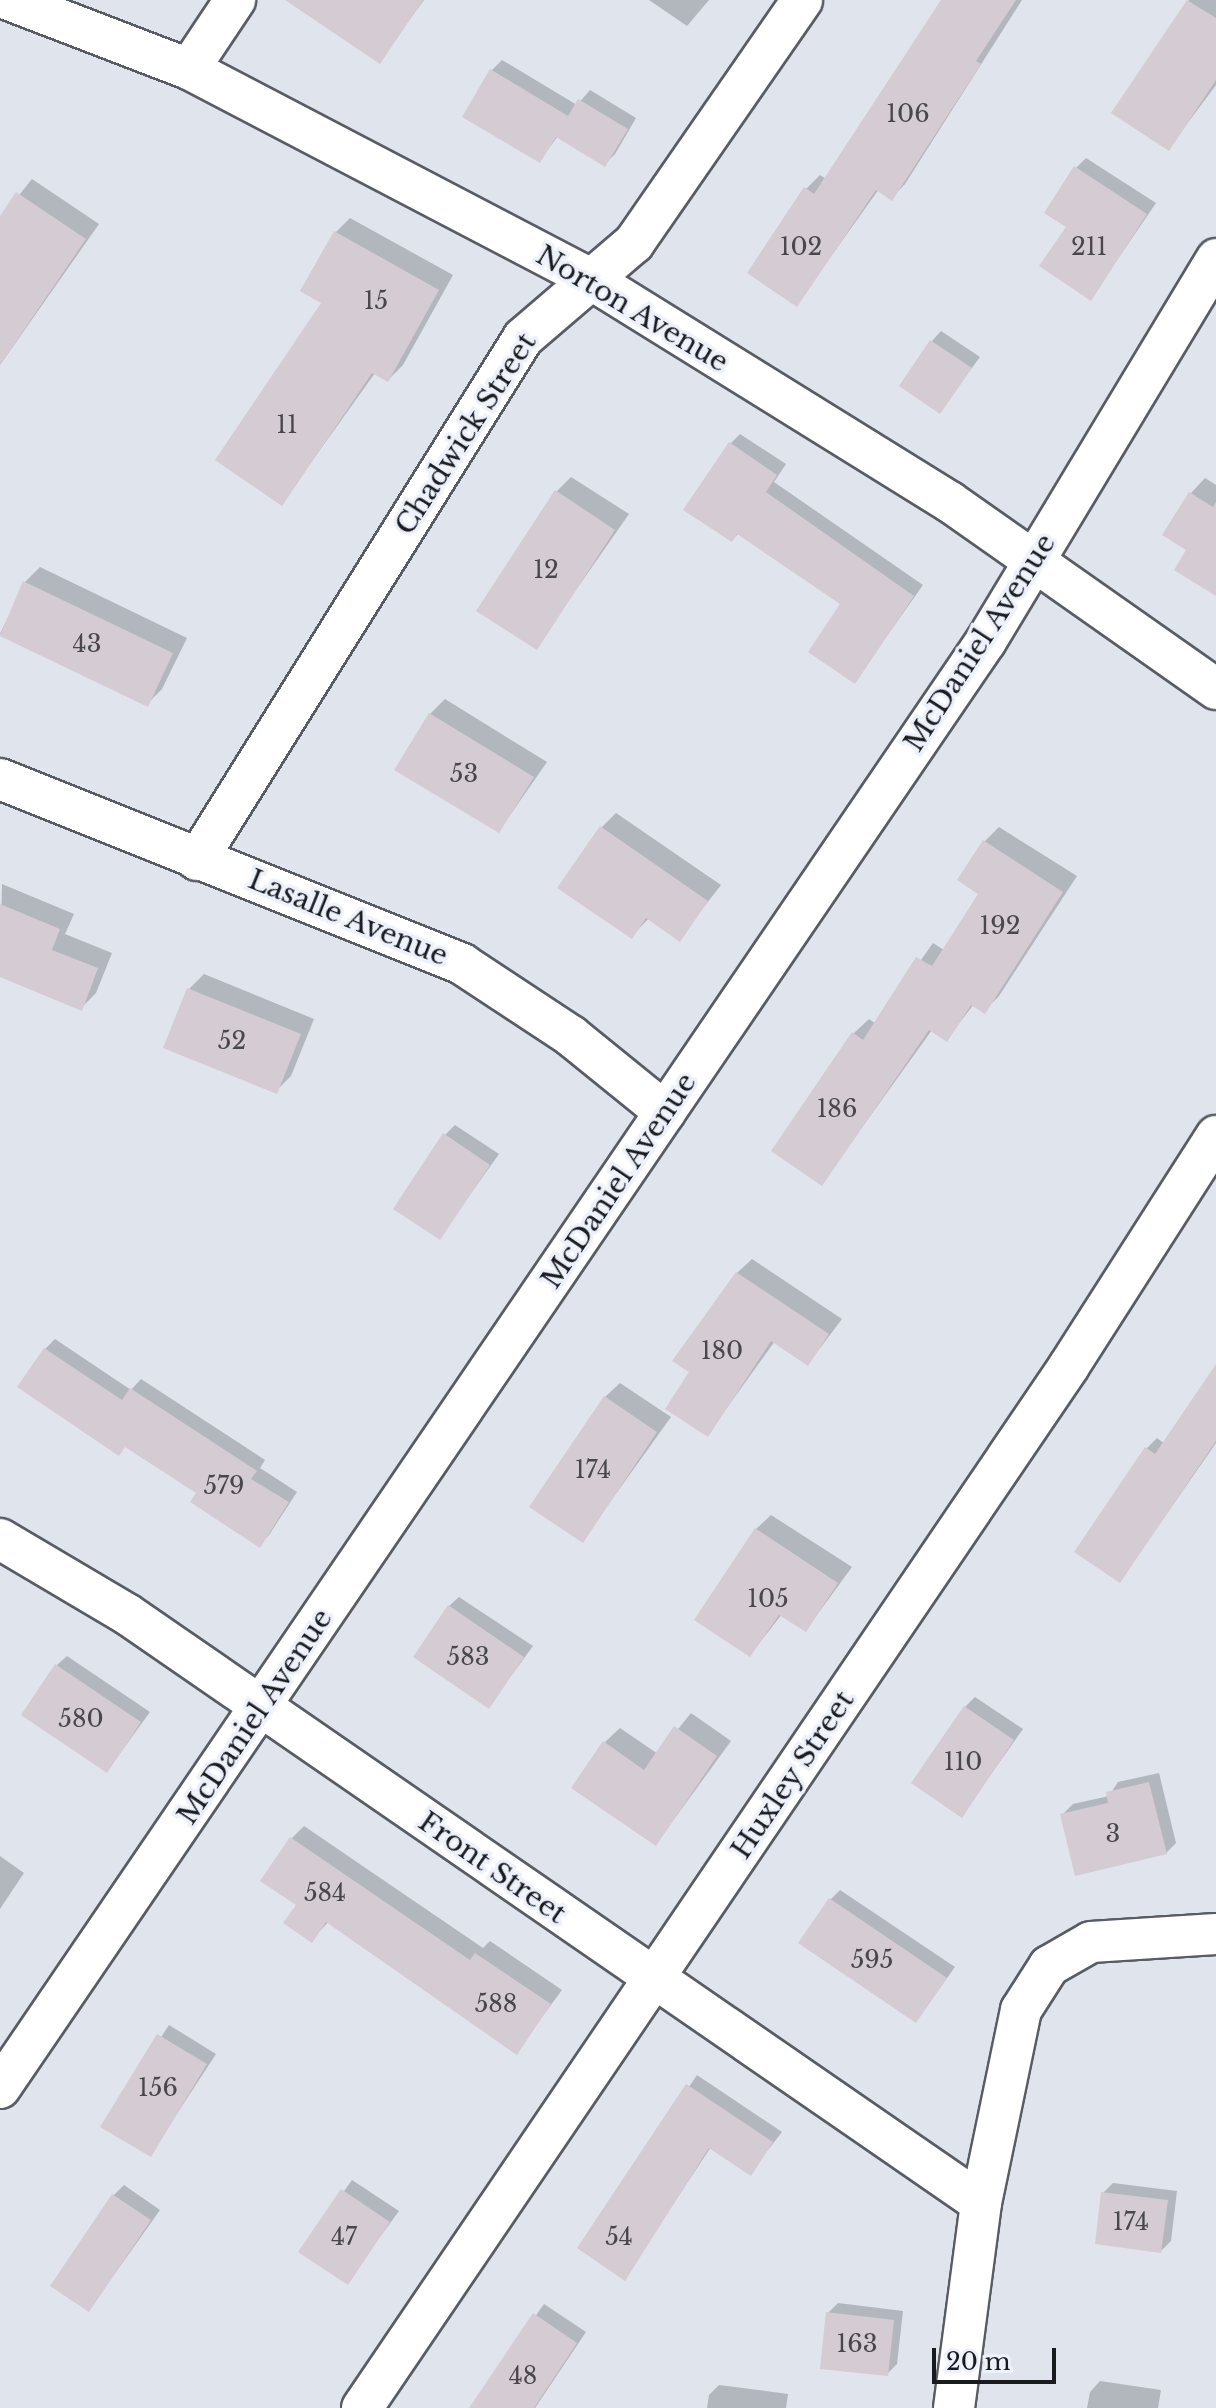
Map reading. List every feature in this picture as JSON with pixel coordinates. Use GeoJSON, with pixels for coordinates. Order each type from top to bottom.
{"type":"FeatureCollection","features":[{"type":"Feature","properties":{"kind":"street"},"geometry":{"type":"LineString","coordinates":[[189,69],[235,0]]}},
{"type":"Feature","properties":{"kind":"street","name":"Chadwick Street"},"geometry":{"type":"LineString","coordinates":[[197,860],[523,338],[634,243],[802,0]]}},
{"type":"Feature","properties":{"kind":"street","name":"Norton Avenue"},"geometry":{"type":"LineString","coordinates":[[9,11],[189,69],[592,280],[950,502],[1216,689]]}},
{"type":"Feature","properties":{"kind":"street","name":"McDaniel Avenue"},"geometry":{"type":"LineString","coordinates":[[0,2088],[261,1708],[1035,562],[1216,259]]}},
{"type":"Feature","properties":{"kind":"street","name":"Lasalle Avenue"},"geometry":{"type":"LineString","coordinates":[[0,779],[462,964],[571,1036],[665,1112]]}},
{"type":"Feature","properties":{"kind":"street","name":"Huxley Street"},"geometry":{"type":"LineString","coordinates":[[362,2408],[1069,1366],[1216,1136]]}},
{"type":"Feature","properties":{"kind":"street","name":"Front Street"},"geometry":{"type":"LineString","coordinates":[[0,1539],[127,1614],[981,2203]]}},
{"type":"Feature","properties":{"kind":"street"},"geometry":{"type":"LineString","coordinates":[[954,2408],[981,2203],[1021,2010],[1049,1966],[1091,1942],[1216,1934]]}},
{"type":"Feature","properties":{"kind":"building"},"geometry":{"type":"Polygon","coordinates":[[[285,0],[423,0],[380,64],[285,0]]]}},
{"type":"Feature","properties":{"kind":"building"},"geometry":{"type":"Polygon","coordinates":[[[941,0],[1016,0],[976,61],[981,64],[892,201],[876,190],[797,307],[747,273],[804,187],[814,194],[941,0]]]}},
{"type":"Feature","properties":{"kind":"building"},"geometry":{"type":"Polygon","coordinates":[[[1187,0],[1216,18],[1216,80],[1169,151],[1111,113],[1187,0]]]}},
{"type":"Feature","properties":{"kind":"building"},"geometry":{"type":"Polygon","coordinates":[[[490,69],[568,116],[578,99],[628,129],[605,167],[556,137],[540,163],[462,117],[490,69]]]}},
{"type":"Feature","properties":{"kind":"building"},"geometry":{"type":"Polygon","coordinates":[[[1074,166],[1147,214],[1091,301],[1039,266],[1066,227],[1044,213],[1074,166]]]}},
{"type":"Feature","properties":{"kind":"building"},"geometry":{"type":"Polygon","coordinates":[[[16,192],[86,239],[0,365],[0,216],[16,192]]]}},
{"type":"Feature","properties":{"kind":"building"},"geometry":{"type":"Polygon","coordinates":[[[334,231],[439,290],[388,382],[372,373],[282,506],[215,460],[321,303],[300,291],[334,231]]]}},
{"type":"Feature","properties":{"kind":"building"},"geometry":{"type":"Polygon","coordinates":[[[930,340],[972,368],[940,414],[899,386],[930,340]]]}},
{"type":"Feature","properties":{"kind":"building"},"geometry":{"type":"Polygon","coordinates":[[[729,442],[777,475],[766,492],[914,596],[855,684],[808,652],[840,604],[737,534],[732,542],[683,510],[729,442]]]}},
{"type":"Feature","properties":{"kind":"building"},"geometry":{"type":"Polygon","coordinates":[[[555,490],[615,530],[537,650],[476,611],[555,490]]]}},
{"type":"Feature","properties":{"kind":"building"},"geometry":{"type":"Polygon","coordinates":[[[1189,492],[1213,507],[1216,502],[1216,596],[1174,570],[1186,550],[1162,535],[1189,492]]]}},
{"type":"Feature","properties":{"kind":"building"},"geometry":{"type":"Polygon","coordinates":[[[23,581],[173,653],[148,707],[0,636],[23,581]]]}},
{"type":"Feature","properties":{"kind":"building"},"geometry":{"type":"Polygon","coordinates":[[[429,713],[534,777],[499,833],[394,770],[429,713]]]}},
{"type":"Feature","properties":{"kind":"building"},"geometry":{"type":"Polygon","coordinates":[[[600,826],[708,901],[680,942],[646,918],[632,939],[557,888],[600,826]]]}},
{"type":"Feature","properties":{"kind":"building"},"geometry":{"type":"Polygon","coordinates":[[[983,840],[1063,892],[985,1014],[971,1005],[947,1042],[929,1030],[822,1186],[771,1151],[852,1032],[863,1040],[916,957],[932,966],[978,894],[957,880],[983,840]]]}},
{"type":"Feature","properties":{"kind":"building"},"geometry":{"type":"Polygon","coordinates":[[[0,904],[60,929],[52,950],[98,968],[82,1011],[0,977],[0,904]]]}},
{"type":"Feature","properties":{"kind":"building"},"geometry":{"type":"Polygon","coordinates":[[[187,988],[301,1034],[277,1094],[163,1048],[187,988]]]}},
{"type":"Feature","properties":{"kind":"building"},"geometry":{"type":"Polygon","coordinates":[[[443,1133],[490,1165],[440,1240],[393,1209],[443,1133]]]}},
{"type":"Feature","properties":{"kind":"building"},"geometry":{"type":"Polygon","coordinates":[[[736,1272],[829,1334],[808,1366],[771,1341],[708,1437],[665,1409],[689,1372],[672,1361],[736,1272]]]}},
{"type":"Feature","properties":{"kind":"building"},"geometry":{"type":"Polygon","coordinates":[[[44,1348],[122,1400],[130,1388],[257,1471],[251,1479],[289,1502],[260,1548],[190,1502],[196,1493],[125,1447],[119,1456],[17,1387],[44,1348]]]}},
{"type":"Feature","properties":{"kind":"building"},"geometry":{"type":"Polygon","coordinates":[[[1216,1364],[1216,1441],[1120,1583],[1074,1552],[1145,1447],[1155,1454],[1216,1364]]]}},
{"type":"Feature","properties":{"kind":"building"},"geometry":{"type":"Polygon","coordinates":[[[604,1396],[657,1432],[583,1543],[529,1507],[604,1396]]]}},
{"type":"Feature","properties":{"kind":"building"},"geometry":{"type":"Polygon","coordinates":[[[755,1528],[838,1583],[806,1632],[779,1615],[750,1657],[694,1620],[755,1528]]]}},
{"type":"Feature","properties":{"kind":"building"},"geometry":{"type":"Polygon","coordinates":[[[448,1605],[524,1657],[489,1709],[413,1657],[448,1605]]]}},
{"type":"Feature","properties":{"kind":"building"},"geometry":{"type":"Polygon","coordinates":[[[55,1664],[141,1722],[107,1773],[21,1715],[55,1664]]]}},
{"type":"Feature","properties":{"kind":"building"},"geometry":{"type":"Polygon","coordinates":[[[964,1706],[1014,1740],[962,1818],[911,1783],[964,1706]]]}},
{"type":"Feature","properties":{"kind":"building"},"geometry":{"type":"Polygon","coordinates":[[[674,1726],[717,1756],[656,1846],[571,1788],[603,1741],[644,1770],[674,1726]]]}},
{"type":"Feature","properties":{"kind":"building"},"geometry":{"type":"Polygon","coordinates":[[[1149,1782],[1167,1854],[1075,1876],[1060,1814],[1108,1803],[1106,1792],[1149,1782]]]}},
{"type":"Feature","properties":{"kind":"building"},"geometry":{"type":"Polygon","coordinates":[[[290,1837],[470,1960],[475,1953],[551,2004],[517,2055],[326,1922],[312,1943],[283,1923],[296,1905],[260,1881],[290,1837]]]}},
{"type":"Feature","properties":{"kind":"building"},"geometry":{"type":"Polygon","coordinates":[[[829,1898],[947,1978],[916,2023],[798,1943],[829,1898]]]}},
{"type":"Feature","properties":{"kind":"building"},"geometry":{"type":"Polygon","coordinates":[[[157,2034],[207,2064],[151,2157],[100,2127],[157,2034]]]}},
{"type":"Feature","properties":{"kind":"building"},"geometry":{"type":"Polygon","coordinates":[[[686,2084],[773,2142],[751,2176],[709,2148],[625,2281],[577,2248],[686,2084]]]}},
{"type":"Feature","properties":{"kind":"building"},"geometry":{"type":"Polygon","coordinates":[[[341,2189],[390,2222],[348,2285],[298,2252],[341,2189]]]}},
{"type":"Feature","properties":{"kind":"building"},"geometry":{"type":"Polygon","coordinates":[[[1101,2192],[1168,2200],[1161,2253],[1095,2244],[1101,2192]]]}},
{"type":"Feature","properties":{"kind":"building"},"geometry":{"type":"Polygon","coordinates":[[[112,2194],[151,2220],[89,2312],[50,2286],[112,2194]]]}},
{"type":"Feature","properties":{"kind":"building"},"geometry":{"type":"Polygon","coordinates":[[[826,2312],[894,2320],[888,2376],[820,2369],[826,2312]]]}},
{"type":"Feature","properties":{"kind":"building"},"geometry":{"type":"Polygon","coordinates":[[[533,2313],[577,2343],[534,2408],[469,2408],[533,2313]]]}}]}
